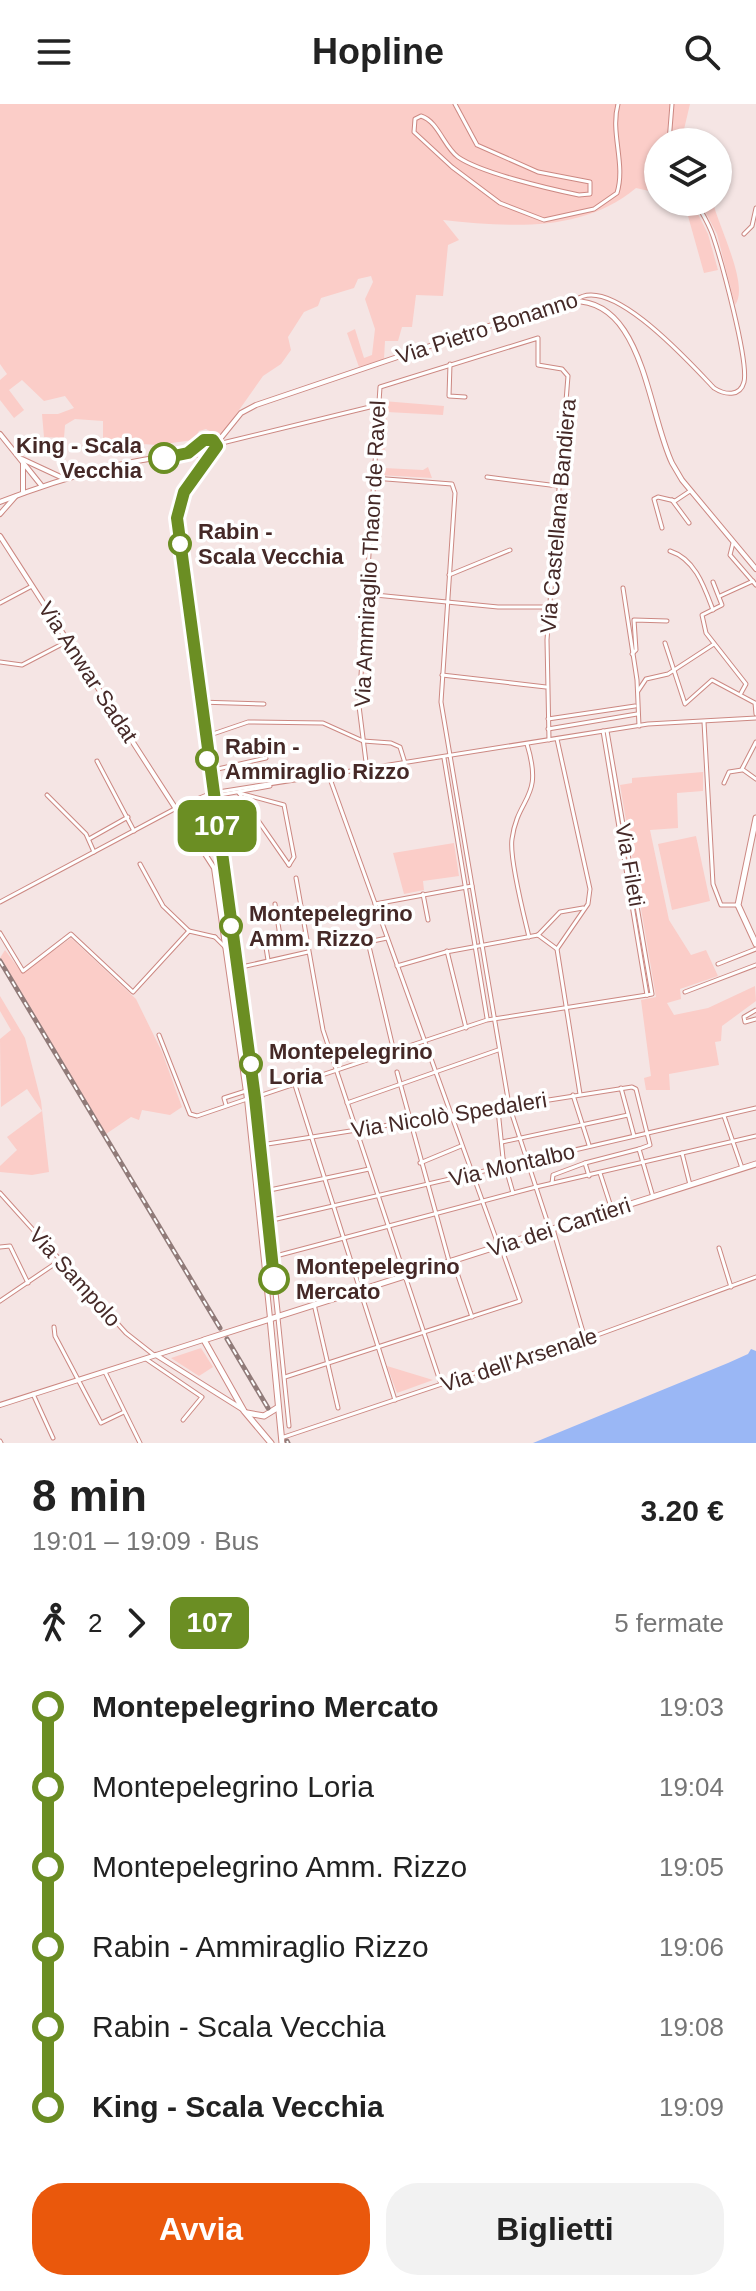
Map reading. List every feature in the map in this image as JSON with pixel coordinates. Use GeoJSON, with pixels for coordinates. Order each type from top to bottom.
{"type":"FeatureCollection","features":[{"type":"Feature","properties":{"kind":"main road"},"geometry":{"type":"LineString","coordinates":[[756,818],[738,905],[756,946]]}},
{"type":"Feature","properties":{"kind":"main road","name":"Via dei Cantieri"},"geometry":{"type":"LineString","coordinates":[[204,1340],[756,1164]]}},
{"type":"Feature","properties":{"kind":"main road"},"geometry":{"type":"LineString","coordinates":[[270,1318],[281,1441]]}},
{"type":"Feature","properties":{"kind":"main road"},"geometry":{"type":"LineString","coordinates":[[204,1340],[244,1411],[271,1443]]}},
{"type":"Feature","properties":{"kind":"main road"},"geometry":{"type":"LineString","coordinates":[[244,1411],[264,1416],[274,1413],[278,1407]]}},
{"type":"Feature","properties":{"kind":"street"},"geometry":{"type":"LineString","coordinates":[[455,104],[477,145],[538,172],[590,182],[592,191],[581,196],[475,167],[453,153],[429,120],[421,116],[415,119],[414,132],[478,187],[500,203],[549,221],[594,209],[617,193],[620,177],[614,119],[618,104]]}},
{"type":"Feature","properties":{"kind":"street"},"geometry":{"type":"LineString","coordinates":[[670,128],[672,104]]}},
{"type":"Feature","properties":{"kind":"street"},"geometry":{"type":"LineString","coordinates":[[744,234],[752,226],[756,208]]}},
{"type":"Feature","properties":{"kind":"street","name":"Via Pietro Bonanno"},"geometry":{"type":"LineString","coordinates":[[278,1318],[261,1145],[199,702],[177,512],[184,492],[241,413],[256,405],[592,294],[618,302],[714,388],[727,394],[738,391],[744,385],[745,373],[711,231],[703,216]]}},
{"type":"Feature","properties":{"kind":"street"},"geometry":{"type":"LineString","coordinates":[[576,300],[594,303],[618,318],[631,341],[665,448],[690,491],[756,569]]}},
{"type":"Feature","properties":{"kind":"street","name":"Via Castellana Bandiera"},"geometry":{"type":"LineString","coordinates":[[380,387],[538,338],[538,365],[562,369],[568,376],[550,607],[546,687],[549,740]]}},
{"type":"Feature","properties":{"kind":"street"},"geometry":{"type":"LineString","coordinates":[[450,364],[449,396],[465,397]]}},
{"type":"Feature","properties":{"kind":"street","name":"Via Ammiraglio Thaon de Ravel"},"geometry":{"type":"LineString","coordinates":[[367,770],[359,706],[380,387]]}},
{"type":"Feature","properties":{"kind":"street"},"geometry":{"type":"LineString","coordinates":[[0,502],[41,486],[188,453],[202,454],[241,439],[378,405]]}},
{"type":"Feature","properties":{"kind":"street"},"geometry":{"type":"LineString","coordinates":[[0,434],[41,486]]}},
{"type":"Feature","properties":{"kind":"street"},"geometry":{"type":"LineString","coordinates":[[224,435],[226,440],[241,439]]}},
{"type":"Feature","properties":{"kind":"street"},"geometry":{"type":"LineString","coordinates":[[188,453],[207,439],[215,450]]}},
{"type":"Feature","properties":{"kind":"street"},"geometry":{"type":"LineString","coordinates":[[200,445],[202,454]]}},
{"type":"Feature","properties":{"kind":"street"},"geometry":{"type":"LineString","coordinates":[[20,458],[65,480]]}},
{"type":"Feature","properties":{"kind":"street"},"geometry":{"type":"LineString","coordinates":[[20,458],[23,493]]}},
{"type":"Feature","properties":{"kind":"street"},"geometry":{"type":"LineString","coordinates":[[487,477],[555,483],[559,487]]}},
{"type":"Feature","properties":{"kind":"street"},"geometry":{"type":"LineString","coordinates":[[373,478],[452,484],[441,702],[509,1105],[585,1339]]}},
{"type":"Feature","properties":{"kind":"street"},"geometry":{"type":"LineString","coordinates":[[662,528],[654,499],[672,500],[690,491]]}},
{"type":"Feature","properties":{"kind":"street"},"geometry":{"type":"LineString","coordinates":[[0,514],[17,496]]}},
{"type":"Feature","properties":{"kind":"street"},"geometry":{"type":"LineString","coordinates":[[672,500],[689,523]]}},
{"type":"Feature","properties":{"kind":"street","name":"Via Anwar Sadat"},"geometry":{"type":"LineString","coordinates":[[0,536],[214,868],[216,880]]}},
{"type":"Feature","properties":{"kind":"street"},"geometry":{"type":"LineString","coordinates":[[719,596],[754,583],[730,555],[733,543]]}},
{"type":"Feature","properties":{"kind":"street"},"geometry":{"type":"LineString","coordinates":[[449,575],[510,550]]}},
{"type":"Feature","properties":{"kind":"street"},"geometry":{"type":"LineString","coordinates":[[670,551],[684,556],[690,563],[713,610]]}},
{"type":"Feature","properties":{"kind":"street"},"geometry":{"type":"LineString","coordinates":[[713,582],[722,605],[702,615],[706,633],[746,684],[741,695]]}},
{"type":"Feature","properties":{"kind":"street"},"geometry":{"type":"LineString","coordinates":[[0,603],[32,585]]}},
{"type":"Feature","properties":{"kind":"street"},"geometry":{"type":"LineString","coordinates":[[623,588],[639,726]]}},
{"type":"Feature","properties":{"kind":"street"},"geometry":{"type":"LineString","coordinates":[[365,594],[447,603],[550,607]]}},
{"type":"Feature","properties":{"kind":"street"},"geometry":{"type":"LineString","coordinates":[[632,654],[636,650],[634,620],[667,621]]}},
{"type":"Feature","properties":{"kind":"street"},"geometry":{"type":"LineString","coordinates":[[0,662],[22,665],[68,641]]}},
{"type":"Feature","properties":{"kind":"street"},"geometry":{"type":"LineString","coordinates":[[0,902],[199,798],[605,731],[756,716],[755,703],[712,680],[685,704],[665,643]]}},
{"type":"Feature","properties":{"kind":"street"},"geometry":{"type":"LineString","coordinates":[[637,693],[646,679],[674,671],[714,644]]}},
{"type":"Feature","properties":{"kind":"street"},"geometry":{"type":"LineString","coordinates":[[442,675],[546,687]]}},
{"type":"Feature","properties":{"kind":"street"},"geometry":{"type":"LineString","coordinates":[[199,702],[264,704]]}},
{"type":"Feature","properties":{"kind":"street"},"geometry":{"type":"LineString","coordinates":[[547,720],[635,706]]}},
{"type":"Feature","properties":{"kind":"street"},"geometry":{"type":"LineString","coordinates":[[548,729],[637,714]]}},
{"type":"Feature","properties":{"kind":"street"},"geometry":{"type":"LineString","coordinates":[[204,737],[248,722],[323,723],[363,741],[391,743],[400,747],[406,764]]}},
{"type":"Feature","properties":{"kind":"street"},"geometry":{"type":"LineString","coordinates":[[704,722],[713,884],[721,905],[738,905]]}},
{"type":"Feature","properties":{"kind":"street","name":"Via Fileti"},"geometry":{"type":"LineString","coordinates":[[487,1020],[652,994],[605,731]]}},
{"type":"Feature","properties":{"kind":"street"},"geometry":{"type":"LineString","coordinates":[[557,739],[590,889],[584,908],[557,949],[580,1094]]}},
{"type":"Feature","properties":{"kind":"street"},"geometry":{"type":"LineString","coordinates":[[742,770],[756,742]]}},
{"type":"Feature","properties":{"kind":"street"},"geometry":{"type":"LineString","coordinates":[[527,744],[534,780],[532,793],[511,840],[529,937]]}},
{"type":"Feature","properties":{"kind":"street"},"geometry":{"type":"LineString","coordinates":[[209,771],[266,758]]}},
{"type":"Feature","properties":{"kind":"street"},"geometry":{"type":"LineString","coordinates":[[159,1035],[190,1114],[197,1116],[487,1020],[444,758]]}},
{"type":"Feature","properties":{"kind":"street"},"geometry":{"type":"LineString","coordinates":[[97,761],[134,831]]}},
{"type":"Feature","properties":{"kind":"street"},"geometry":{"type":"LineString","coordinates":[[724,783],[729,772],[742,770],[756,779]]}},
{"type":"Feature","properties":{"kind":"street"},"geometry":{"type":"LineString","coordinates":[[285,1377],[520,1301],[329,776]]}},
{"type":"Feature","properties":{"kind":"street"},"geometry":{"type":"LineString","coordinates":[[213,795],[239,793],[276,784]]}},
{"type":"Feature","properties":{"kind":"street"},"geometry":{"type":"LineString","coordinates":[[239,793],[284,805],[294,857],[289,865],[239,793]]}},
{"type":"Feature","properties":{"kind":"street"},"geometry":{"type":"LineString","coordinates":[[47,795],[89,839],[94,852]]}},
{"type":"Feature","properties":{"kind":"street"},"geometry":{"type":"LineString","coordinates":[[89,839],[128,817]]}},
{"type":"Feature","properties":{"kind":"street"},"geometry":{"type":"LineString","coordinates":[[140,864],[163,906],[189,931],[215,937],[226,948]]}},
{"type":"Feature","properties":{"kind":"street"},"geometry":{"type":"LineString","coordinates":[[296,878],[323,1030],[441,1384]]}},
{"type":"Feature","properties":{"kind":"street"},"geometry":{"type":"LineString","coordinates":[[224,879],[216,880],[247,1099],[270,1318]]}},
{"type":"Feature","properties":{"kind":"street"},"geometry":{"type":"LineString","coordinates":[[375,904],[472,886]]}},
{"type":"Feature","properties":{"kind":"street"},"geometry":{"type":"LineString","coordinates":[[423,894],[428,920]]}},
{"type":"Feature","properties":{"kind":"street"},"geometry":{"type":"LineString","coordinates":[[275,904],[280,938]]}},
{"type":"Feature","properties":{"kind":"street"},"geometry":{"type":"LineString","coordinates":[[397,966],[447,951],[538,935],[560,912],[584,908]]}},
{"type":"Feature","properties":{"kind":"street"},"geometry":{"type":"LineString","coordinates":[[215,937],[222,924]]}},
{"type":"Feature","properties":{"kind":"street"},"geometry":{"type":"LineString","coordinates":[[0,933],[23,971],[71,934],[133,992],[189,931]]}},
{"type":"Feature","properties":{"kind":"street"},"geometry":{"type":"LineString","coordinates":[[268,961],[265,941],[305,933]]}},
{"type":"Feature","properties":{"kind":"street"},"geometry":{"type":"LineString","coordinates":[[538,935],[557,949]]}},
{"type":"Feature","properties":{"kind":"street"},"geometry":{"type":"LineString","coordinates":[[387,938],[368,942],[394,1052]]}},
{"type":"Feature","properties":{"kind":"street"},"geometry":{"type":"LineString","coordinates":[[718,964],[756,946]]}},
{"type":"Feature","properties":{"kind":"street"},"geometry":{"type":"LineString","coordinates":[[447,951],[466,1028]]}},
{"type":"Feature","properties":{"kind":"street"},"geometry":{"type":"LineString","coordinates":[[237,968],[308,952]]}},
{"type":"Feature","properties":{"kind":"street"},"geometry":{"type":"LineString","coordinates":[[685,992],[756,965]]}},
{"type":"Feature","properties":{"kind":"street"},"geometry":{"type":"LineString","coordinates":[[232,990],[240,989]]}},
{"type":"Feature","properties":{"kind":"street"},"geometry":{"type":"LineString","coordinates":[[756,1010],[744,1017],[745,1022],[756,1021]]}},
{"type":"Feature","properties":{"kind":"street"},"geometry":{"type":"LineString","coordinates":[[347,1103],[499,1049]]}},
{"type":"Feature","properties":{"kind":"street"},"geometry":{"type":"LineString","coordinates":[[397,1072],[433,1213],[472,1317]]}},
{"type":"Feature","properties":{"kind":"street"},"geometry":{"type":"LineString","coordinates":[[295,1085],[395,1400]]}},
{"type":"Feature","properties":{"kind":"street"},"geometry":{"type":"LineString","coordinates":[[621,1088],[634,1136]]}},
{"type":"Feature","properties":{"kind":"street","name":"Via Nicolò Spedaleri"},"geometry":{"type":"LineString","coordinates":[[261,1145],[621,1088],[636,1089],[647,1133]]}},
{"type":"Feature","properties":{"kind":"street"},"geometry":{"type":"LineString","coordinates":[[226,1105],[224,1098],[246,1091]]}},
{"type":"Feature","properties":{"kind":"street"},"geometry":{"type":"LineString","coordinates":[[573,1095],[590,1147]]}},
{"type":"Feature","properties":{"kind":"street","name":"Via Montalbo"},"geometry":{"type":"LineString","coordinates":[[268,1221],[756,1108]]}},
{"type":"Feature","properties":{"kind":"street"},"geometry":{"type":"LineString","coordinates":[[498,1109],[505,1166],[513,1193]]}},
{"type":"Feature","properties":{"kind":"street"},"geometry":{"type":"LineString","coordinates":[[502,1142],[628,1115]]}},
{"type":"Feature","properties":{"kind":"street"},"geometry":{"type":"LineString","coordinates":[[724,1116],[742,1168]]}},
{"type":"Feature","properties":{"kind":"street"},"geometry":{"type":"LineString","coordinates":[[552,1183],[553,1175],[585,1163],[649,1147],[647,1133]]}},
{"type":"Feature","properties":{"kind":"street"},"geometry":{"type":"LineString","coordinates":[[272,1257],[552,1183],[756,1136]]}},
{"type":"Feature","properties":{"kind":"street"},"geometry":{"type":"LineString","coordinates":[[420,1163],[462,1146]]}},
{"type":"Feature","properties":{"kind":"street"},"geometry":{"type":"LineString","coordinates":[[639,1149],[653,1197]]}},
{"type":"Feature","properties":{"kind":"street"},"geometry":{"type":"LineString","coordinates":[[682,1153],[690,1185]]}},
{"type":"Feature","properties":{"kind":"street"},"geometry":{"type":"LineString","coordinates":[[585,1163],[589,1176]]}},
{"type":"Feature","properties":{"kind":"street"},"geometry":{"type":"LineString","coordinates":[[265,1191],[369,1169]]}},
{"type":"Feature","properties":{"kind":"street"},"geometry":{"type":"LineString","coordinates":[[600,1173],[612,1210]]}},
{"type":"Feature","properties":{"kind":"street","name":"Via Sampolo"},"geometry":{"type":"LineString","coordinates":[[0,1193],[135,1343],[156,1355]]}},
{"type":"Feature","properties":{"kind":"street"},"geometry":{"type":"LineString","coordinates":[[0,1247],[10,1246],[28,1283]]}},
{"type":"Feature","properties":{"kind":"street"},"geometry":{"type":"LineString","coordinates":[[719,1248],[731,1287]]}},
{"type":"Feature","properties":{"kind":"street"},"geometry":{"type":"LineString","coordinates":[[0,1301],[59,1261]]}},
{"type":"Feature","properties":{"kind":"street","name":"Via dell'Arsenale"},"geometry":{"type":"LineString","coordinates":[[281,1441],[441,1384],[585,1339],[756,1277]]}},
{"type":"Feature","properties":{"kind":"street"},"geometry":{"type":"LineString","coordinates":[[268,1296],[276,1295]]}},
{"type":"Feature","properties":{"kind":"street"},"geometry":{"type":"LineString","coordinates":[[314,1304],[338,1408]]}},
{"type":"Feature","properties":{"kind":"street"},"geometry":{"type":"LineString","coordinates":[[278,1318],[289,1426]]}},
{"type":"Feature","properties":{"kind":"street"},"geometry":{"type":"LineString","coordinates":[[54,1327],[101,1423],[124,1412]]}},
{"type":"Feature","properties":{"kind":"street"},"geometry":{"type":"LineString","coordinates":[[0,1405],[204,1340]]}},
{"type":"Feature","properties":{"kind":"street"},"geometry":{"type":"LineString","coordinates":[[156,1355],[244,1411]]}},
{"type":"Feature","properties":{"kind":"street"},"geometry":{"type":"LineString","coordinates":[[145,1359],[202,1397],[183,1420]]}},
{"type":"Feature","properties":{"kind":"street"},"geometry":{"type":"LineString","coordinates":[[105,1372],[140,1443]]}},
{"type":"Feature","properties":{"kind":"street"},"geometry":{"type":"LineString","coordinates":[[33,1394],[53,1438]]}},
{"type":"Feature","properties":{"kind":"shaded area"},"geometry":{"type":"Polygon","coordinates":[[[0,104],[690,104],[684,128],[644,128],[644,190],[636,188],[615,203],[592,213],[544,224],[443,220],[459,240],[448,245],[443,296],[416,295],[412,327],[402,327],[398,341],[385,341],[384,359],[359,367],[347,333],[355,329],[364,358],[372,355],[375,329],[365,299],[373,282],[371,276],[358,279],[354,288],[321,298],[318,306],[304,312],[288,337],[291,350],[281,364],[263,376],[220,437],[206,429],[199,431],[194,440],[156,445],[103,441],[103,421],[75,419],[65,425],[64,438],[44,437],[42,414],[58,414],[74,408],[65,396],[44,401],[22,380],[9,390],[24,410],[14,418],[0,400],[0,380],[7,374],[0,364],[0,104]]]}},
{"type":"Feature","properties":{"kind":"shaded area"},"geometry":{"type":"Polygon","coordinates":[[[688,216],[699,216],[708,234],[718,270],[704,273],[688,216]]]}},
{"type":"Feature","properties":{"kind":"shaded area"},"geometry":{"type":"Polygon","coordinates":[[[707,216],[717,216],[732,255],[739,284],[735,305],[717,234],[707,216]]]}},
{"type":"Feature","properties":{"kind":"shaded area"},"geometry":{"type":"Polygon","coordinates":[[[383,401],[444,406],[443,415],[387,412],[384,458],[380,457],[383,401]]]}},
{"type":"Feature","properties":{"kind":"shaded area"},"geometry":{"type":"Polygon","coordinates":[[[383,465],[384,468],[423,470],[428,467],[432,478],[378,475],[378,466],[383,465]]]}},
{"type":"Feature","properties":{"kind":"shaded area"},"geometry":{"type":"Polygon","coordinates":[[[703,772],[703,791],[677,793],[678,828],[650,830],[669,920],[691,955],[706,950],[718,976],[680,989],[681,999],[667,1003],[674,1015],[708,1008],[755,986],[756,1001],[722,1026],[721,1041],[715,1042],[719,1065],[669,1074],[670,1090],[646,1090],[644,1078],[651,1076],[641,1000],[656,997],[620,785],[632,783],[632,778],[703,772]]]}},
{"type":"Feature","properties":{"kind":"shaded area"},"geometry":{"type":"Polygon","coordinates":[[[696,836],[710,901],[672,910],[658,844],[696,836]]]}},
{"type":"Feature","properties":{"kind":"shaded area"},"geometry":{"type":"Polygon","coordinates":[[[454,843],[459,876],[423,881],[424,890],[404,894],[393,853],[454,843]]]}},
{"type":"Feature","properties":{"kind":"shaded area"},"geometry":{"type":"Polygon","coordinates":[[[71,938],[136,999],[162,1052],[182,1107],[170,1115],[142,1110],[139,1120],[131,1117],[106,1134],[0,958],[5,950],[22,973],[71,938]]]}},
{"type":"Feature","properties":{"kind":"shaded area"},"geometry":{"type":"Polygon","coordinates":[[[0,996],[25,1038],[41,1101],[49,1172],[32,1175],[0,1172],[0,1166],[17,1150],[7,1137],[42,1111],[27,1089],[1,1107],[0,1039],[11,1030],[0,1011],[0,996]]]}},
{"type":"Feature","properties":{"kind":"shaded area"},"geometry":{"type":"Polygon","coordinates":[[[201,1348],[213,1367],[199,1376],[171,1358],[201,1348]]]}},
{"type":"Feature","properties":{"kind":"shaded area"},"geometry":{"type":"Polygon","coordinates":[[[387,1366],[433,1380],[397,1393],[387,1366]]]}},
{"type":"Feature","properties":{"kind":"water"},"geometry":{"type":"Polygon","coordinates":[[[751,1349],[756,1351],[756,1443],[533,1443],[728,1363],[748,1354],[751,1349]]]}},
{"type":"Feature","properties":{"kind":"railway"},"geometry":{"type":"LineString","coordinates":[[0,961],[220,1328]]}},
{"type":"Feature","properties":{"kind":"railway"},"geometry":{"type":"LineString","coordinates":[[227,1339],[268,1408]]}},
{"type":"Feature","properties":{"kind":"bus line","name":"107"},"geometry":{"type":"LineString","coordinates":[[164,458],[188,453],[204,440],[213,440],[217,446],[184,492],[177,518],[204,737],[255,1098],[274,1279]]}},
{"type":"Feature","properties":{"kind":"place","name":"King - Scala Vecchia"},"geometry":{"type":"Point","coordinates":[164,458]}},
{"type":"Feature","properties":{"kind":"place","name":"Rabin - Scala Vecchia"},"geometry":{"type":"Point","coordinates":[180,544]}},
{"type":"Feature","properties":{"kind":"place","name":"Rabin - Ammiraglio Rizzo"},"geometry":{"type":"Point","coordinates":[207,759]}},
{"type":"Feature","properties":{"kind":"place","name":"Montepelegrino Amm. Rizzo"},"geometry":{"type":"Point","coordinates":[231,926]}},
{"type":"Feature","properties":{"kind":"place","name":"Montepelegrino Loria"},"geometry":{"type":"Point","coordinates":[251,1064]}},
{"type":"Feature","properties":{"kind":"place","name":"Montepelegrino Mercato"},"geometry":{"type":"Point","coordinates":[274,1279]}}]}
